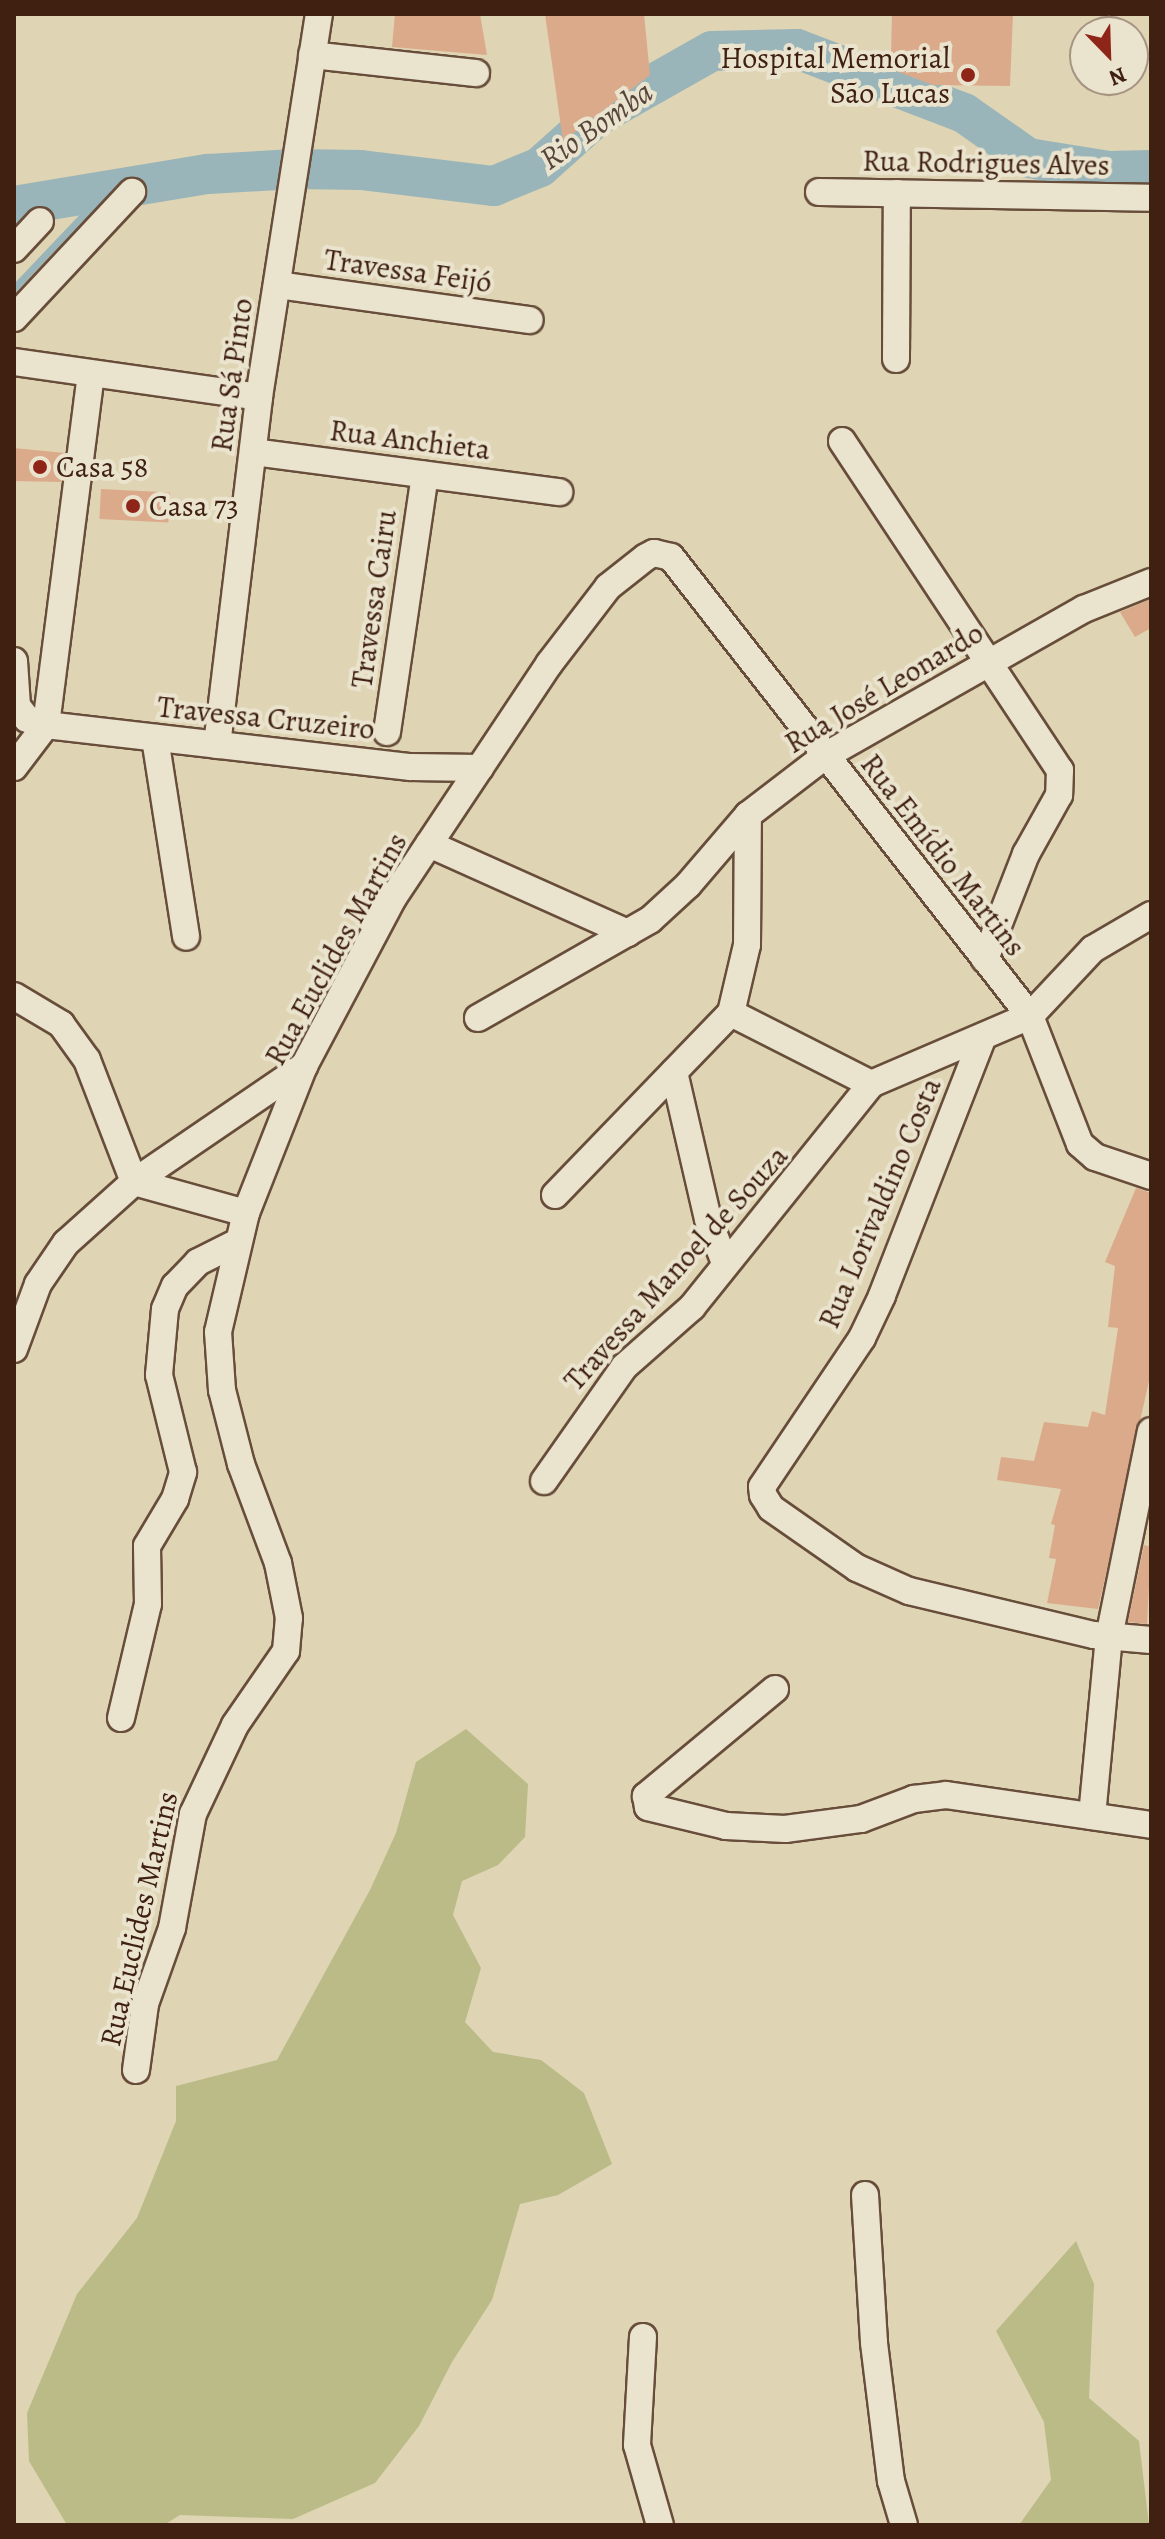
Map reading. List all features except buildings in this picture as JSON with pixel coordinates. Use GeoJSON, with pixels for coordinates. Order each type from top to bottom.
{"type":"FeatureCollection","features":[{"type":"Feature","properties":{"kind":"street","name":"Rua Sá Pinto"},"geometry":{"type":"LineString","coordinates":[[217,745],[259,397],[319,14]]}},
{"type":"Feature","properties":{"kind":"street"},"geometry":{"type":"LineString","coordinates":[[312,55],[476,73]]}},
{"type":"Feature","properties":{"kind":"street"},"geometry":{"type":"LineString","coordinates":[[14,318],[132,192]]}},
{"type":"Feature","properties":{"kind":"street","name":"Rua Rodrigues Alves"},"geometry":{"type":"LineString","coordinates":[[819,192],[1151,198]]}},
{"type":"Feature","properties":{"kind":"street"},"geometry":{"type":"LineString","coordinates":[[896,359],[897,193]]}},
{"type":"Feature","properties":{"kind":"street"},"geometry":{"type":"LineString","coordinates":[[14,249],[40,221]]}},
{"type":"Feature","properties":{"kind":"street","name":"Travessa Feijó"},"geometry":{"type":"LineString","coordinates":[[277,285],[530,320]]}},
{"type":"Feature","properties":{"kind":"street"},"geometry":{"type":"LineString","coordinates":[[14,362],[259,397]]}},
{"type":"Feature","properties":{"kind":"street"},"geometry":{"type":"LineString","coordinates":[[14,767],[46,725],[91,375]]}},
{"type":"Feature","properties":{"kind":"street"},"geometry":{"type":"LineString","coordinates":[[842,441],[1051,756],[1061,783],[1026,854],[985,959]]}},
{"type":"Feature","properties":{"kind":"street","name":"Rua Anchieta"},"geometry":{"type":"LineString","coordinates":[[254,452],[559,492]]}},
{"type":"Feature","properties":{"kind":"street","name":"Travessa Cairu"},"geometry":{"type":"LineString","coordinates":[[387,732],[425,475]]}},
{"type":"Feature","properties":{"kind":"street","name":"Rua Emídio Martins"},"geometry":{"type":"LineString","coordinates":[[654,553],[671,557],[1030,1016],[1080,1144],[1095,1157],[1151,1176]]}},
{"type":"Feature","properties":{"kind":"street","name":"Rua Euclides Martins"},"geometry":{"type":"LineString","coordinates":[[136,2070],[145,2004],[172,1928],[193,1814],[235,1725],[286,1651],[289,1618],[281,1574],[241,1464],[222,1390],[218,1332],[236,1243],[246,1213],[304,1066],[393,898],[608,587],[654,553]]}},
{"type":"Feature","properties":{"kind":"street","name":"Rua José Leonardo"},"geometry":{"type":"LineString","coordinates":[[478,1018],[628,933],[688,885],[748,815],[825,756],[1084,609],[1151,582]]}},
{"type":"Feature","properties":{"kind":"street"},"geometry":{"type":"LineString","coordinates":[[14,661],[17,706],[27,719],[46,725]]}},
{"type":"Feature","properties":{"kind":"street","name":"Travessa Cruzeiro"},"geometry":{"type":"LineString","coordinates":[[46,725],[411,767],[480,768]]}},
{"type":"Feature","properties":{"kind":"street"},"geometry":{"type":"LineString","coordinates":[[155,738],[186,937]]}},
{"type":"Feature","properties":{"kind":"street"},"geometry":{"type":"LineString","coordinates":[[555,1195],[731,1013],[747,945],[748,815]]}},
{"type":"Feature","properties":{"kind":"street"},"geometry":{"type":"LineString","coordinates":[[429,844],[628,933]]}},
{"type":"Feature","properties":{"kind":"street"},"geometry":{"type":"LineString","coordinates":[[731,1013],[871,1084],[1030,1016],[1093,949],[1151,915]]}},
{"type":"Feature","properties":{"kind":"street"},"geometry":{"type":"LineString","coordinates":[[14,996],[61,1024],[87,1060],[134,1182]]}},
{"type":"Feature","properties":{"kind":"street","name":"Rua Lorivaldino Costa"},"geometry":{"type":"LineString","coordinates":[[982,1039],[882,1296],[862,1338],[762,1487],[771,1508],[857,1568],[909,1591],[1109,1637]]}},
{"type":"Feature","properties":{"kind":"street"},"geometry":{"type":"LineString","coordinates":[[14,1349],[38,1284],[66,1243],[134,1182],[304,1066]]}},
{"type":"Feature","properties":{"kind":"street"},"geometry":{"type":"LineString","coordinates":[[674,1072],[708,1219],[725,1263]]}},
{"type":"Feature","properties":{"kind":"street","name":"Travessa Manoel de Souza"},"geometry":{"type":"LineString","coordinates":[[544,1481],[624,1367],[692,1307],[725,1263],[823,1150],[871,1084]]}},
{"type":"Feature","properties":{"kind":"street"},"geometry":{"type":"LineString","coordinates":[[134,1182],[246,1213]]}},
{"type":"Feature","properties":{"kind":"street"},"geometry":{"type":"LineString","coordinates":[[121,1718],[148,1604],[147,1546],[175,1499],[183,1472],[159,1375],[157,1345],[165,1309],[175,1286],[198,1262],[236,1243]]}},
{"type":"Feature","properties":{"kind":"street"},"geometry":{"type":"LineString","coordinates":[[1092,1816],[1109,1637],[1151,1431]]}},
{"type":"Feature","properties":{"kind":"street"},"geometry":{"type":"LineString","coordinates":[[1109,1637],[1151,1640]]}},
{"type":"Feature","properties":{"kind":"street"},"geometry":{"type":"LineString","coordinates":[[775,1689],[646,1796],[648,1807],[726,1826],[785,1829],[861,1819],[929,1796],[1151,1825]]}},
{"type":"Feature","properties":{"kind":"street"},"geometry":{"type":"LineString","coordinates":[[865,2195],[876,2358],[891,2481],[904,2525]]}},
{"type":"Feature","properties":{"kind":"street"},"geometry":{"type":"LineString","coordinates":[[643,2337],[637,2445],[660,2525]]}},
{"type":"Feature","properties":{"kind":"green space"},"geometry":{"type":"Polygon","coordinates":[[[466,1729],[528,1784],[525,1837],[498,1865],[462,1881],[453,1915],[481,1968],[465,2022],[493,2052],[541,2060],[584,2093],[612,2164],[558,2195],[520,2204],[492,2300],[452,2362],[419,2426],[375,2483],[293,2519],[180,2515],[164,2525],[67,2525],[29,2461],[27,2413],[77,2294],[137,2218],[176,2121],[176,2086],[277,2060],[370,1890],[396,1833],[416,1762],[466,1729]]]}},
{"type":"Feature","properties":{"kind":"green space"},"geometry":{"type":"Polygon","coordinates":[[[1076,2241],[1094,2284],[1089,2398],[1139,2441],[1149,2525],[1019,2525],[1051,2480],[1044,2422],[996,2331],[1076,2241]]]}},
{"type":"Feature","properties":{"kind":"waterway","name":"Rio Bomba"},"geometry":{"type":"LineString","coordinates":[[14,206],[208,174],[294,169],[361,170],[494,186],[540,167],[597,116],[712,51],[797,49],[964,113],[1028,158],[1109,171],[1151,170]]}},
{"type":"Feature","properties":{"kind":"waterway"},"geometry":{"type":"LineString","coordinates":[[14,288],[106,191]]}},
{"type":"Feature","properties":{"kind":"place","name":"Hospital Memorial São Lucas"},"geometry":{"type":"Point","coordinates":[968,75]}},
{"type":"Feature","properties":{"kind":"place","name":"Casa 58"},"geometry":{"type":"Point","coordinates":[40,467]}},
{"type":"Feature","properties":{"kind":"place","name":"Casa 73"},"geometry":{"type":"Point","coordinates":[133,506]}}]}
